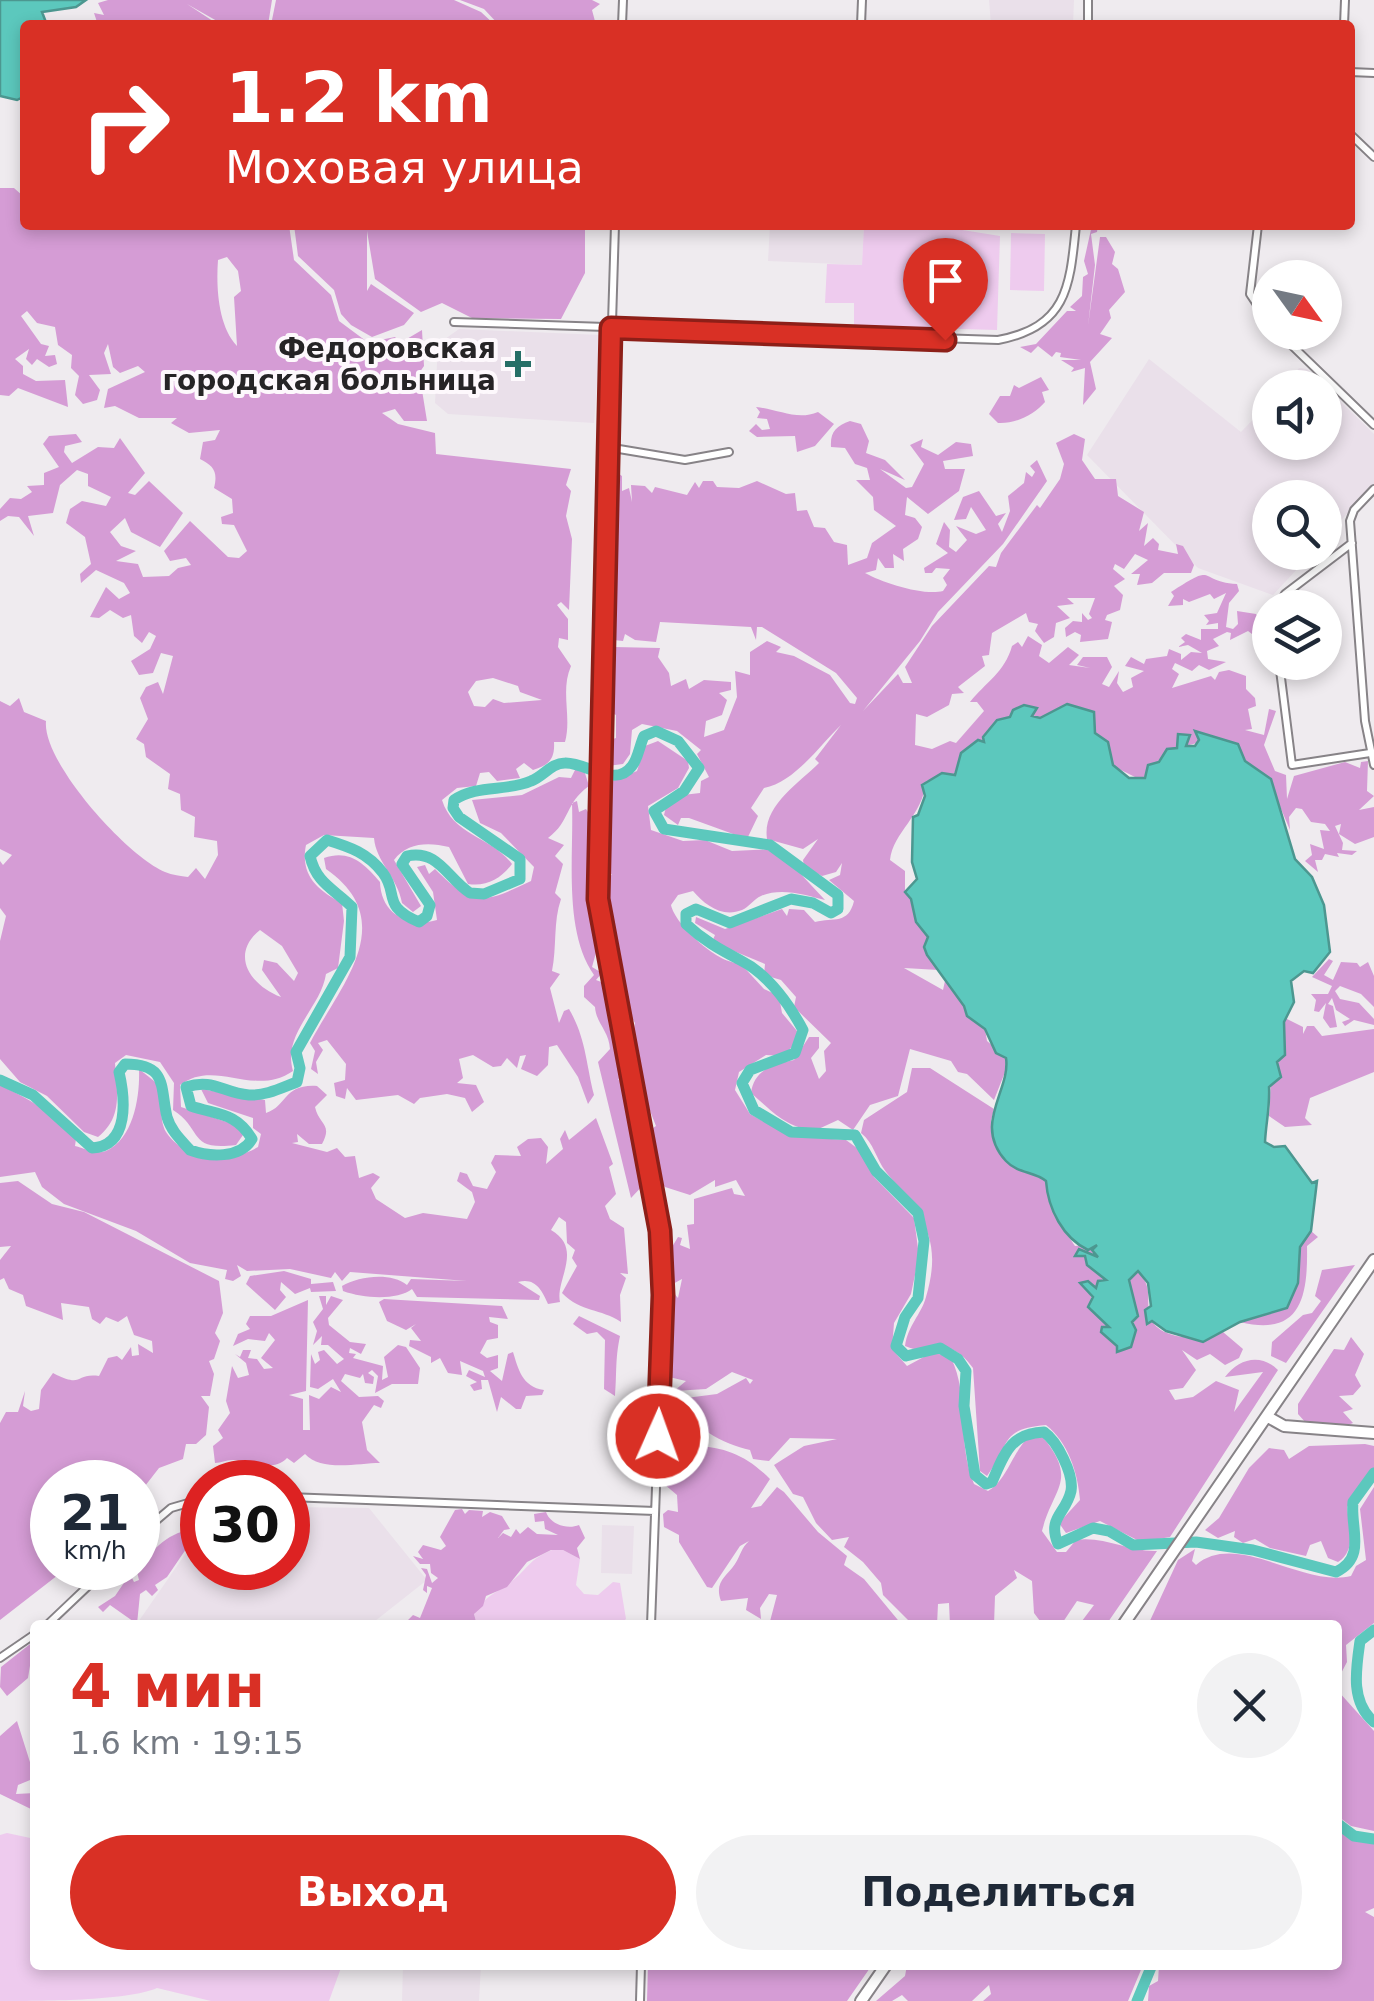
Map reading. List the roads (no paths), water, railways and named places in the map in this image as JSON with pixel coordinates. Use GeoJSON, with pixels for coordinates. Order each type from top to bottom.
{"type":"FeatureCollection","features":[{"type":"Feature","properties":{"kind":"main road"},"geometry":{"type":"LineString","coordinates":[[1127,1620],[1374,1260]]}},
{"type":"Feature","properties":{"kind":"main road"},"geometry":{"type":"LineString","coordinates":[[1268,1416],[1284,1426],[1374,1433]]}},
{"type":"Feature","properties":{"kind":"main road"},"geometry":{"type":"LineString","coordinates":[[861,2001],[883,1970]]}},
{"type":"Feature","properties":{"kind":"street"},"geometry":{"type":"LineString","coordinates":[[1355,139],[1374,157]]}},
{"type":"Feature","properties":{"kind":"street"},"geometry":{"type":"LineString","coordinates":[[615,230],[598,792],[599,920],[660,1231],[663,1295],[651,1620]]}},
{"type":"Feature","properties":{"kind":"street"},"geometry":{"type":"LineString","coordinates":[[454,322],[982,342],[1015,337],[1050,317],[1068,292],[1075,230]]}},
{"type":"Feature","properties":{"kind":"street"},"geometry":{"type":"LineString","coordinates":[[1254,260],[1257,230]]}},
{"type":"Feature","properties":{"kind":"street"},"geometry":{"type":"LineString","coordinates":[[1297,350],[1374,425]]}},
{"type":"Feature","properties":{"kind":"street"},"geometry":{"type":"LineString","coordinates":[[607,447],[686,460],[730,452]]}},
{"type":"Feature","properties":{"kind":"street"},"geometry":{"type":"LineString","coordinates":[[1374,488],[1354,510],[1352,543],[1374,765]]}},
{"type":"Feature","properties":{"kind":"street"},"geometry":{"type":"LineString","coordinates":[[1290,590],[1352,543]]}},
{"type":"Feature","properties":{"kind":"street"},"geometry":{"type":"LineString","coordinates":[[1281,680],[1292,766],[1370,752]]}},
{"type":"Feature","properties":{"kind":"street"},"geometry":{"type":"LineString","coordinates":[[310,1497],[655,1511]]}},
{"type":"Feature","properties":{"kind":"street"},"geometry":{"type":"LineString","coordinates":[[53,1620],[84,1590]]}},
{"type":"Feature","properties":{"kind":"street"},"geometry":{"type":"LineString","coordinates":[[0,1658],[30,1637]]}},
{"type":"Feature","properties":{"kind":"street"},"geometry":{"type":"LineString","coordinates":[[640,1970],[640,2001]]}},
{"type":"Feature","properties":{"kind":"waterway"},"geometry":{"type":"LineString","coordinates":[[0,1080],[33,1095],[92,1148],[104,1145],[119,1130],[123,1107],[119,1072],[125,1064],[139,1065],[149,1068],[160,1079],[169,1122],[190,1150],[215,1155],[240,1150],[252,1139],[246,1130],[225,1116],[191,1106],[186,1087],[204,1084],[255,1095],[297,1082],[300,1068],[296,1052],[350,957],[352,907],[321,879],[310,856],[327,840],[365,856],[388,880],[395,905],[419,922],[427,916],[430,905],[402,864],[407,856],[434,861],[470,893],[484,894],[520,879],[520,859],[459,817],[453,808],[454,800],[472,792],[536,779],[560,764],[617,775],[634,763],[644,736],[656,731],[678,741],[699,768],[684,791],[654,811],[664,829],[770,845],[838,895],[838,909],[831,913],[813,903],[791,899],[730,923],[696,909],[686,914],[686,924],[769,981],[803,1030],[795,1053],[750,1070],[742,1083],[754,1110],[791,1132],[855,1135],[876,1171],[918,1213],[924,1241],[918,1298],[905,1317],[896,1346],[906,1356],[940,1348],[958,1359],[966,1371],[964,1406],[975,1475],[986,1484],[992,1482],[1016,1441],[1044,1432],[1064,1458],[1070,1476],[1069,1499],[1056,1521],[1058,1544],[1093,1528],[1109,1531],[1133,1545],[1196,1542],[1253,1550],[1336,1572],[1346,1566],[1354,1550],[1353,1502],[1374,1473]]}},
{"type":"Feature","properties":{"kind":"waterway"},"geometry":{"type":"LineString","coordinates":[[1374,1630],[1360,1641],[1356,1674],[1361,1705],[1374,1722]]}},
{"type":"Feature","properties":{"kind":"waterway"},"geometry":{"type":"LineString","coordinates":[[1342,1827],[1354,1836],[1374,1839]]}},
{"type":"Feature","properties":{"kind":"waterway"},"geometry":{"type":"LineString","coordinates":[[1137,2001],[1150,1970]]}},
{"type":"Feature","properties":{"kind":"place","name":"Федоровская городская больница"},"geometry":{"type":"Point","coordinates":[518,364]}}]}
